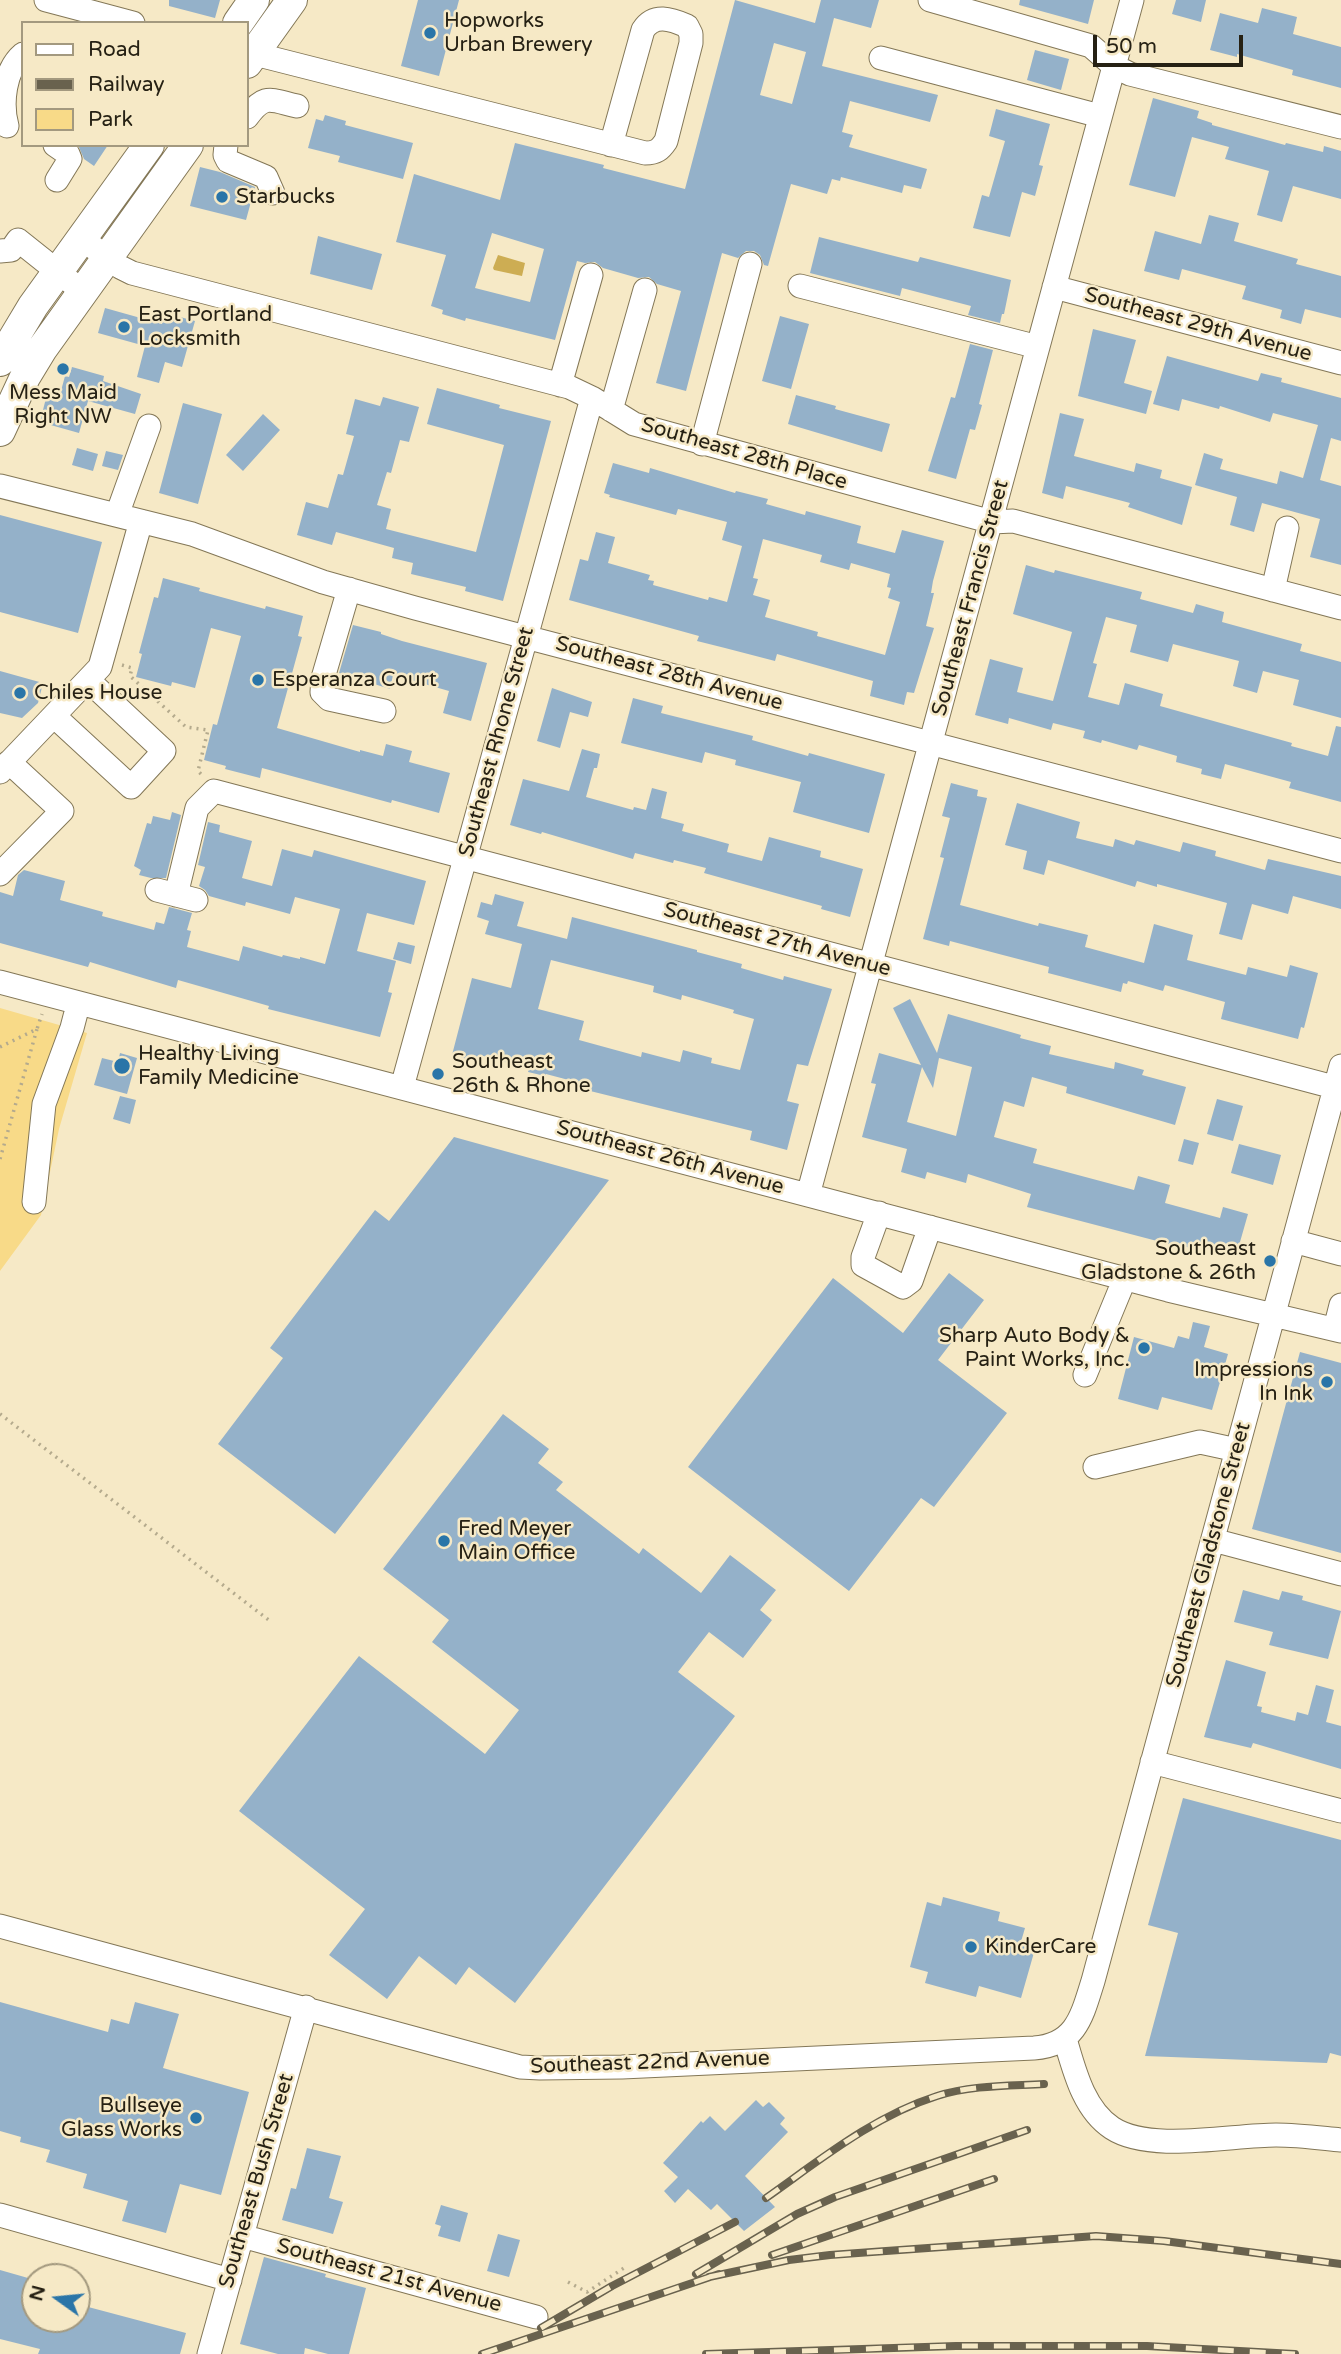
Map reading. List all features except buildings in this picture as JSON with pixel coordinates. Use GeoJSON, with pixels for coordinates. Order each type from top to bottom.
{"type":"FeatureCollection","features":[{"type":"Feature","properties":{"kind":"main road"},"geometry":{"type":"LineString","coordinates":[[238,21],[254,0]]}},
{"type":"Feature","properties":{"kind":"main road"},"geometry":{"type":"LineString","coordinates":[[249,57],[292,0]]}},
{"type":"Feature","properties":{"kind":"main road"},"geometry":{"type":"LineString","coordinates":[[0,361],[33,306],[148,147]]}},
{"type":"Feature","properties":{"kind":"main road"},"geometry":{"type":"LineString","coordinates":[[0,431],[25,377],[82,291],[187,147]]}},
{"type":"Feature","properties":{"kind":"street"},"geometry":{"type":"LineString","coordinates":[[46,0],[74,4],[127,21]]}},
{"type":"Feature","properties":{"kind":"street"},"geometry":{"type":"LineString","coordinates":[[930,0],[1091,46],[1114,66],[1130,74],[1341,127]]}},
{"type":"Feature","properties":{"kind":"street","name":"Southeast Francis Street"},"geometry":{"type":"LineString","coordinates":[[808,1195],[1132,0]]}},
{"type":"Feature","properties":{"kind":"street"},"geometry":{"type":"LineString","coordinates":[[249,57],[611,145],[654,153],[661,149],[666,141],[691,43],[687,26],[663,18],[648,22],[643,30],[611,145]]}},
{"type":"Feature","properties":{"kind":"street"},"geometry":{"type":"LineString","coordinates":[[15,125],[4,109],[11,70],[21,57]]}},
{"type":"Feature","properties":{"kind":"street"},"geometry":{"type":"LineString","coordinates":[[881,58],[1100,117]]}},
{"type":"Feature","properties":{"kind":"street"},"geometry":{"type":"LineString","coordinates":[[15,125],[19,95]]}},
{"type":"Feature","properties":{"kind":"street"},"geometry":{"type":"LineString","coordinates":[[248,116],[257,103],[265,99],[297,106]]}},
{"type":"Feature","properties":{"kind":"street"},"geometry":{"type":"LineString","coordinates":[[57,180],[71,159],[58,147]]}},
{"type":"Feature","properties":{"kind":"street"},"geometry":{"type":"LineString","coordinates":[[226,147],[228,161],[266,177],[273,193]]}},
{"type":"Feature","properties":{"kind":"street","name":"Southeast 28th Place"},"geometry":{"type":"LineString","coordinates":[[82,239],[132,273],[560,385],[602,404],[634,424],[702,444],[992,522],[1013,522],[1341,608]]}},
{"type":"Feature","properties":{"kind":"street"},"geometry":{"type":"LineString","coordinates":[[0,251],[11,250],[18,240],[82,291]]}},
{"type":"Feature","properties":{"kind":"street"},"geometry":{"type":"LineString","coordinates":[[702,444],[750,264]]}},
{"type":"Feature","properties":{"kind":"street"},"geometry":{"type":"LineString","coordinates":[[560,385],[591,275]]}},
{"type":"Feature","properties":{"kind":"street"},"geometry":{"type":"LineString","coordinates":[[800,286],[1038,347]]}},
{"type":"Feature","properties":{"kind":"street","name":"Southeast 29th Avenue"},"geometry":{"type":"LineString","coordinates":[[1054,287],[1341,363]]}},
{"type":"Feature","properties":{"kind":"street","name":"Southeast Rhone Street"},"geometry":{"type":"LineString","coordinates":[[402,1087],[526,637],[602,404],[645,290]]}},
{"type":"Feature","properties":{"kind":"street"},"geometry":{"type":"LineString","coordinates":[[117,515],[149,426]]}},
{"type":"Feature","properties":{"kind":"street","name":"Southeast 28th Avenue"},"geometry":{"type":"LineString","coordinates":[[0,485],[192,534],[349,589],[1341,851]]}},
{"type":"Feature","properties":{"kind":"street"},"geometry":{"type":"LineString","coordinates":[[0,874],[62,811],[5,767],[100,667],[141,521]]}},
{"type":"Feature","properties":{"kind":"street"},"geometry":{"type":"LineString","coordinates":[[1273,590],[1287,528]]}},
{"type":"Feature","properties":{"kind":"street"},"geometry":{"type":"LineString","coordinates":[[349,589],[323,678],[322,692],[329,699],[384,711]]}},
{"type":"Feature","properties":{"kind":"street"},"geometry":{"type":"LineString","coordinates":[[54,716],[131,787],[164,751],[89,681]]}},
{"type":"Feature","properties":{"kind":"street"},"geometry":{"type":"LineString","coordinates":[[176,895],[197,808],[214,791]]}},
{"type":"Feature","properties":{"kind":"street","name":"Southeast 27th Avenue"},"geometry":{"type":"LineString","coordinates":[[214,791],[872,965],[1339,1081]]}},
{"type":"Feature","properties":{"kind":"street","name":"Southeast 26th Avenue"},"geometry":{"type":"LineString","coordinates":[[0,982],[1193,1296],[1338,1330]]}},
{"type":"Feature","properties":{"kind":"street"},"geometry":{"type":"LineString","coordinates":[[34,1202],[44,1104],[79,1004]]}},
{"type":"Feature","properties":{"kind":"street","name":"Southeast Gladstone Street"},"geometry":{"type":"LineString","coordinates":[[1065,2039],[1082,2015],[1090,1992],[1293,1241],[1339,1081]]}},
{"type":"Feature","properties":{"kind":"street"},"geometry":{"type":"LineString","coordinates":[[879,1213],[863,1257],[863,1265],[903,1287],[911,1281],[929,1227]]}},
{"type":"Feature","properties":{"kind":"street"},"geometry":{"type":"LineString","coordinates":[[1293,1241],[1341,1254]]}},
{"type":"Feature","properties":{"kind":"street"},"geometry":{"type":"LineString","coordinates":[[1085,1375],[1125,1278]]}},
{"type":"Feature","properties":{"kind":"street"},"geometry":{"type":"LineString","coordinates":[[1338,1330],[1341,1305]]}},
{"type":"Feature","properties":{"kind":"street"},"geometry":{"type":"LineString","coordinates":[[1095,1467],[1200,1442],[1237,1450]]}},
{"type":"Feature","properties":{"kind":"street"},"geometry":{"type":"LineString","coordinates":[[1213,1540],[1341,1574]]}},
{"type":"Feature","properties":{"kind":"street"},"geometry":{"type":"LineString","coordinates":[[1152,1762],[1341,1811]]}},
{"type":"Feature","properties":{"kind":"street","name":"Southeast 22nd Avenue"},"geometry":{"type":"LineString","coordinates":[[0,1926],[520,2067],[636,2066],[1034,2048],[1065,2039]]}},
{"type":"Feature","properties":{"kind":"street","name":"Southeast Bush Street"},"geometry":{"type":"LineString","coordinates":[[209,2354],[306,2007]]}},
{"type":"Feature","properties":{"kind":"street"},"geometry":{"type":"LineString","coordinates":[[1065,2039],[1075,2074],[1090,2106],[1110,2127],[1127,2136],[1152,2141],[1278,2135],[1341,2140]]}},
{"type":"Feature","properties":{"kind":"street"},"geometry":{"type":"LineString","coordinates":[[0,2215],[230,2280]]}},
{"type":"Feature","properties":{"kind":"street","name":"Southeast 21st Avenue"},"geometry":{"type":"LineString","coordinates":[[242,2236],[536,2316]]}},
{"type":"Feature","properties":{"kind":"path"},"geometry":{"type":"LineString","coordinates":[[103,660],[132,668],[130,676],[186,727],[208,730],[198,771],[214,791]]}},
{"type":"Feature","properties":{"kind":"path"},"geometry":{"type":"LineString","coordinates":[[0,1159],[46,996]]}},
{"type":"Feature","properties":{"kind":"path"},"geometry":{"type":"LineString","coordinates":[[0,1047],[37,1029]]}},
{"type":"Feature","properties":{"kind":"path"},"geometry":{"type":"LineString","coordinates":[[0,1414],[270,1621]]}},
{"type":"Feature","properties":{"kind":"path"},"geometry":{"type":"LineString","coordinates":[[568,2282],[587,2292],[624,2268]]}},
{"type":"Feature","properties":{"kind":"green space"},"geometry":{"type":"Polygon","coordinates":[[[0,1008],[87,1033],[59,1129],[41,1215],[0,1271],[0,1008]]]}},
{"type":"Feature","properties":{"kind":"shaded area"},"geometry":{"type":"Polygon","coordinates":[[[498,255],[525,263],[522,276],[494,270],[498,255]]]}},
{"type":"Feature","properties":{"kind":"railway"},"geometry":{"type":"LineString","coordinates":[[766,2198],[848,2140],[914,2105],[963,2090],[1044,2084]]}},
{"type":"Feature","properties":{"kind":"railway"},"geometry":{"type":"LineString","coordinates":[[696,2274],[797,2214],[835,2197],[1027,2130]]}},
{"type":"Feature","properties":{"kind":"railway"},"geometry":{"type":"LineString","coordinates":[[772,2255],[994,2179]]}},
{"type":"Feature","properties":{"kind":"railway"},"geometry":{"type":"LineString","coordinates":[[541,2328],[612,2286],[735,2222]]}},
{"type":"Feature","properties":{"kind":"railway"},"geometry":{"type":"LineString","coordinates":[[709,2277],[789,2260],[830,2255],[1096,2236],[1164,2241],[1341,2264]]}},
{"type":"Feature","properties":{"kind":"railway"},"geometry":{"type":"LineString","coordinates":[[482,2354],[719,2274]]}},
{"type":"Feature","properties":{"kind":"railway"},"geometry":{"type":"LineString","coordinates":[[706,2354],[956,2346],[1147,2346],[1295,2354]]}},
{"type":"Feature","properties":{"kind":"place","name":"Hopworks Urban Brewery"},"geometry":{"type":"Point","coordinates":[430,33]}},
{"type":"Feature","properties":{"kind":"place","name":"Starbucks"},"geometry":{"type":"Point","coordinates":[222,197]}},
{"type":"Feature","properties":{"kind":"place","name":"East Portland Locksmith"},"geometry":{"type":"Point","coordinates":[124,327]}},
{"type":"Feature","properties":{"kind":"place","name":"Mess Maid Right NW"},"geometry":{"type":"Point","coordinates":[63,369]}},
{"type":"Feature","properties":{"kind":"place","name":"Esperanza Court"},"geometry":{"type":"Point","coordinates":[258,680]}},
{"type":"Feature","properties":{"kind":"place","name":"Chiles House"},"geometry":{"type":"Point","coordinates":[20,693]}},
{"type":"Feature","properties":{"kind":"place","name":"Healthy Living Family Medicine"},"geometry":{"type":"Point","coordinates":[122,1066]}},
{"type":"Feature","properties":{"kind":"place","name":"Southeast 26th & Rhone"},"geometry":{"type":"Point","coordinates":[438,1074]}},
{"type":"Feature","properties":{"kind":"place","name":"Southeast Gladstone & 26th"},"geometry":{"type":"Point","coordinates":[1270,1261]}},
{"type":"Feature","properties":{"kind":"place","name":"Sharp Auto Body & Paint Works, Inc."},"geometry":{"type":"Point","coordinates":[1144,1348]}},
{"type":"Feature","properties":{"kind":"place","name":"Impressions In Ink"},"geometry":{"type":"Point","coordinates":[1327,1382]}},
{"type":"Feature","properties":{"kind":"place","name":"Fred Meyer Main Office"},"geometry":{"type":"Point","coordinates":[444,1541]}},
{"type":"Feature","properties":{"kind":"place","name":"KinderCare"},"geometry":{"type":"Point","coordinates":[971,1947]}},
{"type":"Feature","properties":{"kind":"place","name":"Bullseye Glass Works"},"geometry":{"type":"Point","coordinates":[196,2118]}}]}
